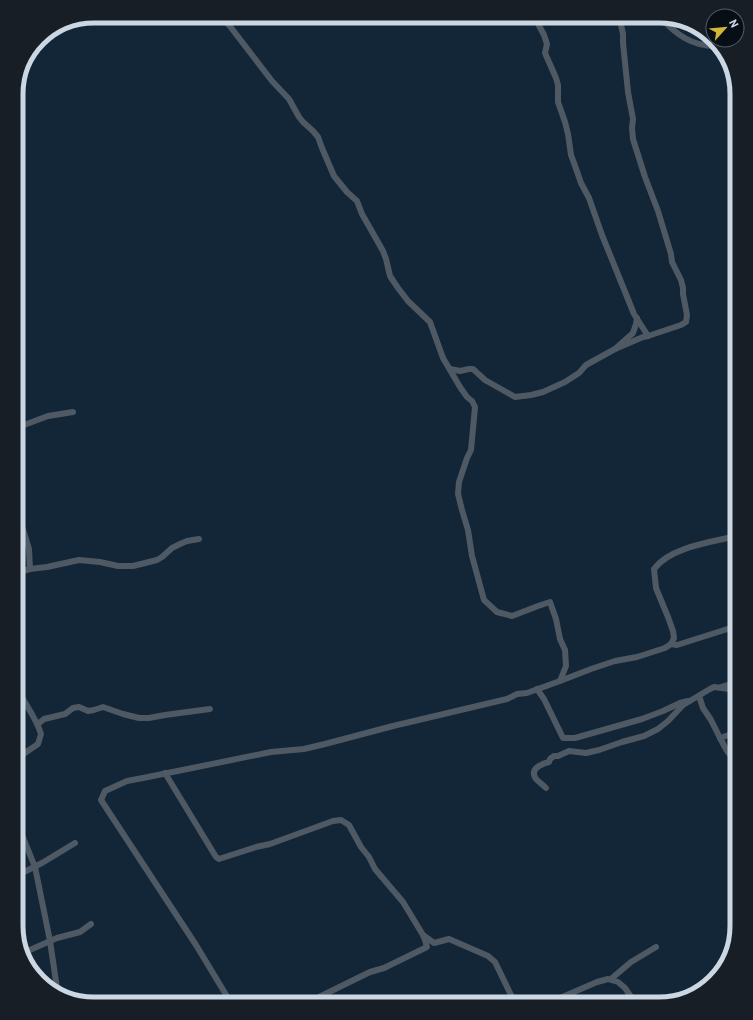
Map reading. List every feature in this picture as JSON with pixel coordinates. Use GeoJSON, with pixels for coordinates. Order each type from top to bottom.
{"type":"FeatureCollection","features":[{"type":"Feature","properties":{"kind":"street"},"geometry":{"type":"LineString","coordinates":[[227,23],[272,81],[289,99],[298,117],[318,137],[334,176],[357,201],[362,214],[383,251],[390,276],[408,301],[430,322],[444,358],[460,387],[472,401],[475,408],[471,450],[459,482],[458,494],[484,600],[497,612],[512,616],[550,602],[556,619],[560,639],[565,650],[566,666],[560,681]]}},
{"type":"Feature","properties":{"kind":"street"},"geometry":{"type":"LineString","coordinates":[[538,23],[547,44],[545,53],[558,85],[558,102],[566,122],[571,155],[581,183],[589,198],[602,235],[637,318],[648,336]]}},
{"type":"Feature","properties":{"kind":"street"},"geometry":{"type":"LineString","coordinates":[[450,369],[460,371],[469,369],[473,370],[485,380],[516,397],[523,397],[543,392],[565,382],[579,373],[586,366],[615,349],[643,337],[686,322],[687,316],[681,280],[672,262],[658,211],[645,178],[634,139],[632,128],[633,119],[628,92],[621,23]]}},
{"type":"Feature","properties":{"kind":"street"},"geometry":{"type":"LineString","coordinates":[[666,23],[674,31],[689,40],[705,45]]}},
{"type":"Feature","properties":{"kind":"street"},"geometry":{"type":"LineString","coordinates":[[615,349],[633,333],[637,318]]}},
{"type":"Feature","properties":{"kind":"street"},"geometry":{"type":"LineString","coordinates":[[23,425],[48,416],[73,412]]}},
{"type":"Feature","properties":{"kind":"street"},"geometry":{"type":"LineString","coordinates":[[23,529],[29,548],[30,570]]}},
{"type":"Feature","properties":{"kind":"street"},"geometry":{"type":"LineString","coordinates":[[227,997],[196,945],[101,800],[105,791],[127,781],[271,752],[304,748],[353,738],[393,726],[507,699],[517,694],[527,693],[615,661],[637,657],[665,648],[671,644],[674,638],[668,617],[656,588],[654,569],[659,562],[684,549],[730,538]]}},
{"type":"Feature","properties":{"kind":"street"},"geometry":{"type":"LineString","coordinates":[[23,572],[79,560],[100,562],[118,566],[133,566],[157,560],[180,544],[199,539]]}},
{"type":"Feature","properties":{"kind":"street"},"geometry":{"type":"LineString","coordinates":[[671,644],[677,645],[730,628]]}},
{"type":"Feature","properties":{"kind":"street"},"geometry":{"type":"LineString","coordinates":[[719,688],[730,684]]}},
{"type":"Feature","properties":{"kind":"street"},"geometry":{"type":"LineString","coordinates":[[546,788],[537,780],[534,775],[534,770],[536,767],[549,762],[554,756],[558,756],[569,751],[586,753],[644,736],[658,729],[683,705],[714,687],[730,689]]}},
{"type":"Feature","properties":{"kind":"street"},"geometry":{"type":"LineString","coordinates":[[537,689],[544,699],[563,738],[575,738],[642,719],[680,703],[692,700]]}},
{"type":"Feature","properties":{"kind":"street"},"geometry":{"type":"LineString","coordinates":[[699,696],[703,708],[730,754]]}},
{"type":"Feature","properties":{"kind":"street"},"geometry":{"type":"LineString","coordinates":[[23,703],[38,724],[42,734],[38,744],[23,754]]}},
{"type":"Feature","properties":{"kind":"street"},"geometry":{"type":"LineString","coordinates":[[38,724],[44,719],[65,714],[73,708],[79,707],[88,710],[103,707],[139,718],[149,718],[210,709]]}},
{"type":"Feature","properties":{"kind":"street"},"geometry":{"type":"LineString","coordinates":[[720,738],[730,734]]}},
{"type":"Feature","properties":{"kind":"street"},"geometry":{"type":"LineString","coordinates":[[166,773],[219,860],[256,847],[270,844],[333,821],[341,820],[349,825],[361,847],[369,857],[375,870],[402,902],[423,935],[427,947]]}},
{"type":"Feature","properties":{"kind":"street"},"geometry":{"type":"LineString","coordinates":[[23,837],[35,867],[50,941],[57,987]]}},
{"type":"Feature","properties":{"kind":"street"},"geometry":{"type":"LineString","coordinates":[[23,873],[75,844]]}},
{"type":"Feature","properties":{"kind":"street"},"geometry":{"type":"LineString","coordinates":[[28,951],[57,938],[80,932],[91,924]]}},
{"type":"Feature","properties":{"kind":"street"},"geometry":{"type":"LineString","coordinates":[[423,935],[434,943]]}},
{"type":"Feature","properties":{"kind":"street"},"geometry":{"type":"LineString","coordinates":[[319,997],[370,972],[384,968],[434,943],[449,939],[488,956],[495,962],[512,997]]}},
{"type":"Feature","properties":{"kind":"street"},"geometry":{"type":"LineString","coordinates":[[611,979],[631,962],[656,947]]}},
{"type":"Feature","properties":{"kind":"street"},"geometry":{"type":"LineString","coordinates":[[562,997],[597,982],[608,979],[618,982],[625,988],[631,997]]}}]}
